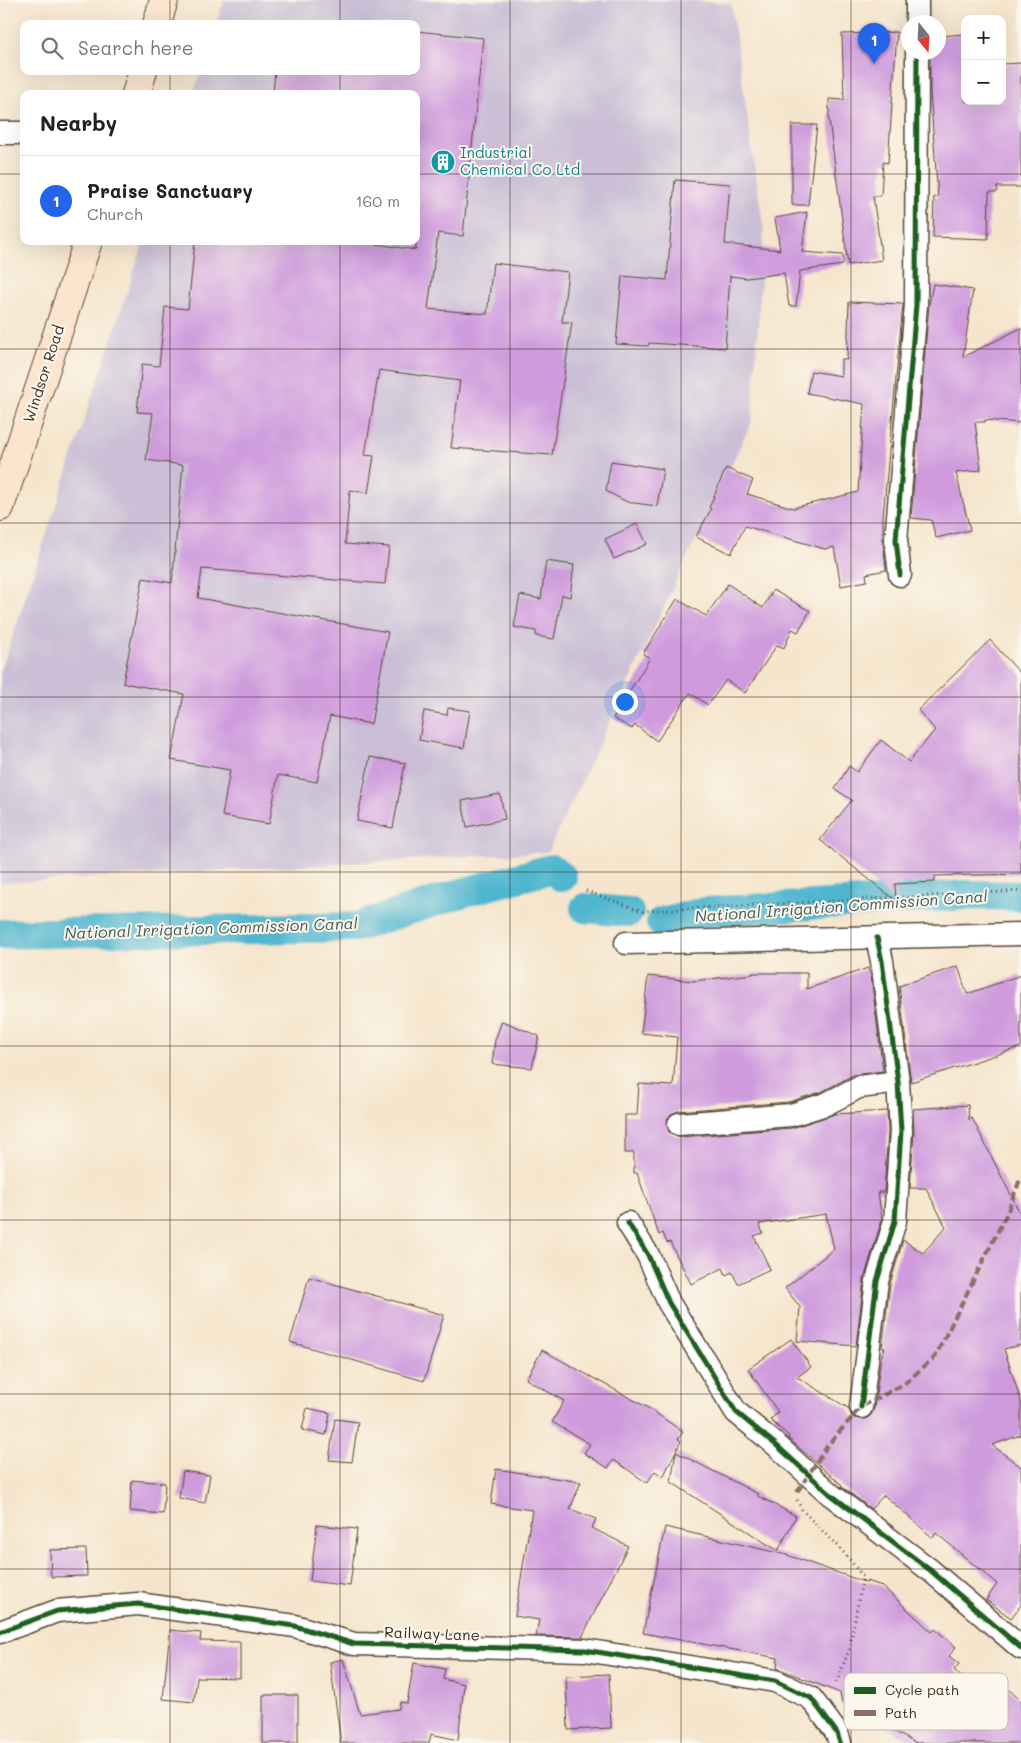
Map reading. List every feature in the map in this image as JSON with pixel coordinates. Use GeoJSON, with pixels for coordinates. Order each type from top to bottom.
{"type":"FeatureCollection","features":[{"type":"Feature","properties":{"kind":"main road"},"geometry":{"type":"LineString","coordinates":[[158,20],[164,0]]}},
{"type":"Feature","properties":{"kind":"main road"},"geometry":{"type":"LineString","coordinates":[[137,90],[142,75]]}},
{"type":"Feature","properties":{"kind":"main road","name":"Windsor Road"},"geometry":{"type":"LineString","coordinates":[[0,507],[87,245]]}},
{"type":"Feature","properties":{"kind":"street"},"geometry":{"type":"LineString","coordinates":[[917,0],[917,15]]}},
{"type":"Feature","properties":{"kind":"street"},"geometry":{"type":"LineString","coordinates":[[900,575],[896,540],[916,305],[917,60]]}},
{"type":"Feature","properties":{"kind":"street"},"geometry":{"type":"LineString","coordinates":[[0,133],[20,133]]}},
{"type":"Feature","properties":{"kind":"street"},"geometry":{"type":"LineString","coordinates":[[626,943],[1021,934]]}},
{"type":"Feature","properties":{"kind":"street"},"geometry":{"type":"LineString","coordinates":[[862,1407],[877,1281],[894,1221],[901,1130],[898,1082],[882,961],[876,938]]}},
{"type":"Feature","properties":{"kind":"street"},"geometry":{"type":"LineString","coordinates":[[680,1124],[791,1115],[826,1104],[859,1087],[898,1082]]}},
{"type":"Feature","properties":{"kind":"street"},"geometry":{"type":"LineString","coordinates":[[628,1223],[648,1255],[669,1302],[736,1412],[775,1444],[830,1494],[930,1570],[1021,1648]]}},
{"type":"Feature","properties":{"kind":"street","name":"Railway Lane"},"geometry":{"type":"LineString","coordinates":[[0,1632],[57,1611],[138,1604],[295,1626],[354,1644],[585,1650],[776,1681],[811,1698],[838,1733],[840,1743]]}},
{"type":"Feature","properties":{"kind":"path"},"geometry":{"type":"LineString","coordinates":[[586,891],[642,911],[1021,891]]}},
{"type":"Feature","properties":{"kind":"path"},"geometry":{"type":"LineString","coordinates":[[795,1495],[802,1510],[846,1555],[863,1577],[849,1650],[831,1695],[811,1698]]}},
{"type":"Feature","properties":{"kind":"shaded area"},"geometry":{"type":"Polygon","coordinates":[[[224,0],[684,0],[731,4],[764,231],[752,421],[548,852],[0,883],[0,674],[143,245],[420,245],[420,90],[194,90],[200,75],[420,75],[420,20],[217,20],[224,0]]]}},
{"type":"Feature","properties":{"kind":"building"},"geometry":{"type":"Polygon","coordinates":[[[420,31],[483,38],[463,236],[438,233],[428,309],[487,314],[493,263],[568,272],[562,322],[572,322],[552,455],[451,448],[460,381],[379,370],[365,455],[374,456],[368,493],[350,490],[345,544],[389,547],[385,584],[202,569],[198,598],[388,632],[371,724],[330,716],[317,782],[278,775],[269,824],[222,816],[230,770],[171,760],[184,694],[123,683],[143,578],[172,583],[183,465],[146,460],[153,413],[137,412],[142,364],[159,366],[165,307],[188,309],[195,245],[382,245],[416,250],[416,245],[420,245],[420,90],[273,90],[275,75],[420,75],[420,31]]]}},
{"type":"Feature","properties":{"kind":"building"},"geometry":{"type":"Polygon","coordinates":[[[897,32],[888,163],[883,162],[881,196],[873,196],[882,260],[848,265],[829,120],[829,99],[844,100],[842,34],[897,32]]]}},
{"type":"Feature","properties":{"kind":"building"},"geometry":{"type":"Polygon","coordinates":[[[961,34],[961,105],[1006,105],[1006,64],[1021,63],[1021,187],[997,187],[997,192],[989,192],[988,239],[933,237],[934,197],[938,197],[930,92],[930,60],[946,60],[946,35],[961,34]]]}},
{"type":"Feature","properties":{"kind":"building"},"geometry":{"type":"Polygon","coordinates":[[[792,125],[817,125],[808,205],[792,205],[792,125]]]}},
{"type":"Feature","properties":{"kind":"building"},"geometry":{"type":"Polygon","coordinates":[[[675,180],[730,184],[725,244],[780,250],[775,218],[807,212],[802,252],[843,255],[843,265],[800,271],[796,306],[789,306],[784,273],[747,278],[730,276],[725,348],[649,343],[648,346],[616,344],[622,276],[667,280],[675,180]]]}},
{"type":"Feature","properties":{"kind":"building"},"geometry":{"type":"Polygon","coordinates":[[[933,284],[973,290],[963,357],[1021,328],[1021,423],[985,420],[985,422],[975,422],[981,470],[956,473],[970,530],[936,538],[931,520],[911,518],[929,304],[933,284]]]}},
{"type":"Feature","properties":{"kind":"building"},"geometry":{"type":"Polygon","coordinates":[[[849,302],[903,304],[883,516],[886,570],[866,574],[867,581],[841,586],[834,547],[825,549],[745,526],[731,554],[696,537],[711,509],[709,508],[726,468],[753,480],[747,494],[793,508],[858,492],[864,404],[807,393],[811,371],[841,376],[841,359],[847,360],[849,302]]]}},
{"type":"Feature","properties":{"kind":"building"},"geometry":{"type":"Polygon","coordinates":[[[611,461],[663,469],[657,506],[627,502],[606,491],[611,461]]]}},
{"type":"Feature","properties":{"kind":"building"},"geometry":{"type":"Polygon","coordinates":[[[637,524],[647,544],[614,559],[605,539],[637,524]]]}},
{"type":"Feature","properties":{"kind":"building"},"geometry":{"type":"Polygon","coordinates":[[[546,561],[574,565],[570,597],[562,595],[554,639],[536,636],[536,631],[514,627],[520,595],[541,599],[546,561]]]}},
{"type":"Feature","properties":{"kind":"building"},"geometry":{"type":"Polygon","coordinates":[[[728,584],[763,608],[773,590],[810,611],[798,632],[792,629],[784,648],[777,645],[745,693],[726,680],[708,705],[690,693],[657,741],[635,725],[632,729],[613,718],[650,658],[643,654],[677,599],[706,616],[728,584]]]}},
{"type":"Feature","properties":{"kind":"building"},"geometry":{"type":"Polygon","coordinates":[[[990,640],[1021,674],[1021,874],[935,876],[935,882],[895,884],[896,901],[820,840],[852,800],[835,789],[849,766],[857,772],[881,740],[909,762],[935,730],[918,710],[990,640]]]}},
{"type":"Feature","properties":{"kind":"building"},"geometry":{"type":"Polygon","coordinates":[[[448,708],[470,711],[464,748],[419,740],[424,711],[447,715],[448,708]]]}},
{"type":"Feature","properties":{"kind":"building"},"geometry":{"type":"Polygon","coordinates":[[[370,757],[405,763],[393,828],[357,821],[370,757]]]}},
{"type":"Feature","properties":{"kind":"building"},"geometry":{"type":"Polygon","coordinates":[[[500,794],[505,819],[467,827],[462,801],[500,794]]]}},
{"type":"Feature","properties":{"kind":"building"},"geometry":{"type":"Polygon","coordinates":[[[958,966],[967,994],[1021,975],[1021,1047],[911,1082],[899,986],[958,966]]]}},
{"type":"Feature","properties":{"kind":"building"},"geometry":{"type":"Polygon","coordinates":[[[868,968],[871,976],[883,1071],[853,1075],[821,1092],[788,1102],[678,1111],[671,1114],[667,1119],[669,1132],[680,1137],[792,1128],[835,1114],[887,1111],[888,1131],[884,1192],[878,1192],[882,1219],[864,1279],[856,1346],[797,1341],[800,1307],[785,1288],[834,1249],[826,1214],[759,1224],[763,1233],[754,1236],[770,1269],[738,1284],[732,1272],[726,1275],[723,1268],[691,1284],[670,1242],[667,1243],[663,1233],[659,1235],[637,1173],[634,1173],[634,1153],[625,1153],[625,1115],[637,1115],[639,1084],[673,1086],[677,1037],[641,1033],[648,976],[693,981],[753,973],[807,973],[807,989],[868,968]]]}},
{"type":"Feature","properties":{"kind":"building"},"geometry":{"type":"Polygon","coordinates":[[[502,1021],[539,1036],[532,1068],[492,1064],[495,1040],[502,1021]]]}},
{"type":"Feature","properties":{"kind":"building"},"geometry":{"type":"Polygon","coordinates":[[[968,1105],[969,1120],[972,1118],[1021,1215],[1021,1345],[1004,1349],[1021,1401],[1021,1435],[992,1445],[1021,1467],[1021,1605],[1011,1618],[986,1600],[997,1584],[936,1533],[933,1538],[884,1495],[871,1509],[841,1486],[788,1438],[789,1436],[770,1420],[778,1412],[748,1369],[791,1339],[811,1367],[797,1377],[848,1408],[853,1418],[866,1419],[871,1415],[874,1409],[881,1357],[885,1348],[882,1348],[890,1284],[903,1240],[923,1253],[946,1227],[926,1188],[910,1188],[914,1132],[913,1109],[968,1105]]]}},
{"type":"Feature","properties":{"kind":"building"},"geometry":{"type":"Polygon","coordinates":[[[309,1277],[444,1315],[424,1381],[290,1342],[309,1277]]]}},
{"type":"Feature","properties":{"kind":"building"},"geometry":{"type":"Polygon","coordinates":[[[542,1350],[650,1409],[683,1432],[678,1439],[681,1441],[663,1477],[655,1471],[647,1483],[614,1460],[608,1468],[584,1453],[590,1444],[552,1422],[564,1401],[526,1379],[542,1350]]]}},
{"type":"Feature","properties":{"kind":"building"},"geometry":{"type":"Polygon","coordinates":[[[307,1408],[330,1413],[326,1435],[302,1430],[307,1408]]]}},
{"type":"Feature","properties":{"kind":"building"},"geometry":{"type":"Polygon","coordinates":[[[335,1419],[358,1422],[352,1462],[329,1460],[335,1419]]]}},
{"type":"Feature","properties":{"kind":"building"},"geometry":{"type":"Polygon","coordinates":[[[676,1452],[758,1494],[758,1496],[796,1516],[778,1551],[671,1482],[676,1452]]]}},
{"type":"Feature","properties":{"kind":"building"},"geometry":{"type":"Polygon","coordinates":[[[496,1469],[581,1482],[570,1509],[596,1519],[592,1528],[628,1546],[582,1637],[536,1636],[539,1620],[515,1616],[532,1510],[491,1504],[496,1469]]]}},
{"type":"Feature","properties":{"kind":"building"},"geometry":{"type":"Polygon","coordinates":[[[183,1471],[210,1475],[205,1503],[179,1498],[183,1471]]]}},
{"type":"Feature","properties":{"kind":"building"},"geometry":{"type":"Polygon","coordinates":[[[132,1480],[165,1483],[163,1514],[130,1511],[132,1480]]]}},
{"type":"Feature","properties":{"kind":"building"},"geometry":{"type":"Polygon","coordinates":[[[317,1525],[357,1529],[350,1586],[310,1581],[317,1525]]]}},
{"type":"Feature","properties":{"kind":"building"},"geometry":{"type":"Polygon","coordinates":[[[665,1527],[787,1555],[867,1583],[867,1581],[882,1586],[932,1632],[935,1629],[956,1647],[949,1656],[959,1664],[954,1670],[957,1673],[844,1673],[844,1704],[842,1704],[840,1693],[777,1668],[778,1658],[643,1633],[665,1527]]]}},
{"type":"Feature","properties":{"kind":"building"},"geometry":{"type":"Polygon","coordinates":[[[86,1549],[87,1576],[51,1577],[50,1550],[86,1549]]]}},
{"type":"Feature","properties":{"kind":"building"},"geometry":{"type":"Polygon","coordinates":[[[170,1630],[201,1633],[200,1641],[240,1642],[240,1678],[197,1677],[194,1702],[163,1699],[170,1630]]]}},
{"type":"Feature","properties":{"kind":"building"},"geometry":{"type":"Polygon","coordinates":[[[343,1659],[360,1714],[399,1709],[400,1702],[407,1703],[414,1663],[445,1669],[443,1679],[464,1684],[458,1740],[431,1734],[429,1743],[341,1743],[330,1662],[343,1659]]]}},
{"type":"Feature","properties":{"kind":"building"},"geometry":{"type":"Polygon","coordinates":[[[609,1674],[611,1728],[568,1730],[566,1676],[609,1674]]]}},
{"type":"Feature","properties":{"kind":"building"},"geometry":{"type":"Polygon","coordinates":[[[1008,1689],[1021,1701],[1021,1743],[915,1743],[892,1730],[1008,1730],[1008,1689]]]}},
{"type":"Feature","properties":{"kind":"building"},"geometry":{"type":"Polygon","coordinates":[[[263,1695],[298,1695],[298,1743],[263,1743],[263,1695]]]}},
{"type":"Feature","properties":{"kind":"waterway","name":"National Irrigation Commission Canal"},"geometry":{"type":"LineString","coordinates":[[0,934],[356,927],[465,892],[551,869],[562,877]]}},
{"type":"Feature","properties":{"kind":"waterway","name":"National Irrigation Commission Canal"},"geometry":{"type":"LineString","coordinates":[[661,922],[706,912],[967,895],[1021,896]]}},
{"type":"Feature","properties":{"kind":"waterway","name":"National Irrigation Commission Canal"},"geometry":{"type":"LineString","coordinates":[[585,908],[629,912]]}},
{"type":"Feature","properties":{"kind":"marked path"},"geometry":{"type":"LineString","coordinates":[[797,1492],[828,1445],[861,1407],[904,1384],[935,1357],[1007,1213],[1021,1177]]}},
{"type":"Feature","properties":{"kind":"cycle path"},"geometry":{"type":"LineString","coordinates":[[900,575],[896,540],[916,305],[917,60]]}},
{"type":"Feature","properties":{"kind":"cycle path"},"geometry":{"type":"LineString","coordinates":[[861,1407],[877,1281],[895,1221],[901,1131],[898,1082],[882,961],[877,938]]}},
{"type":"Feature","properties":{"kind":"cycle path"},"geometry":{"type":"LineString","coordinates":[[628,1223],[648,1255],[669,1303],[736,1412],[775,1444],[830,1494],[930,1570],[1021,1648]]}},
{"type":"Feature","properties":{"kind":"cycle path"},"geometry":{"type":"LineString","coordinates":[[0,1632],[57,1611],[138,1604],[295,1626],[354,1644],[585,1650],[775,1681],[811,1698],[837,1733],[840,1743]]}},
{"type":"Feature","properties":{"kind":"place","name":"Praise Sanctuary"},"geometry":{"type":"Point","coordinates":[874,64]}},
{"type":"Feature","properties":{"kind":"place","name":"Industrial Chemical Co Ltd"},"geometry":{"type":"Point","coordinates":[443,162]}}]}
